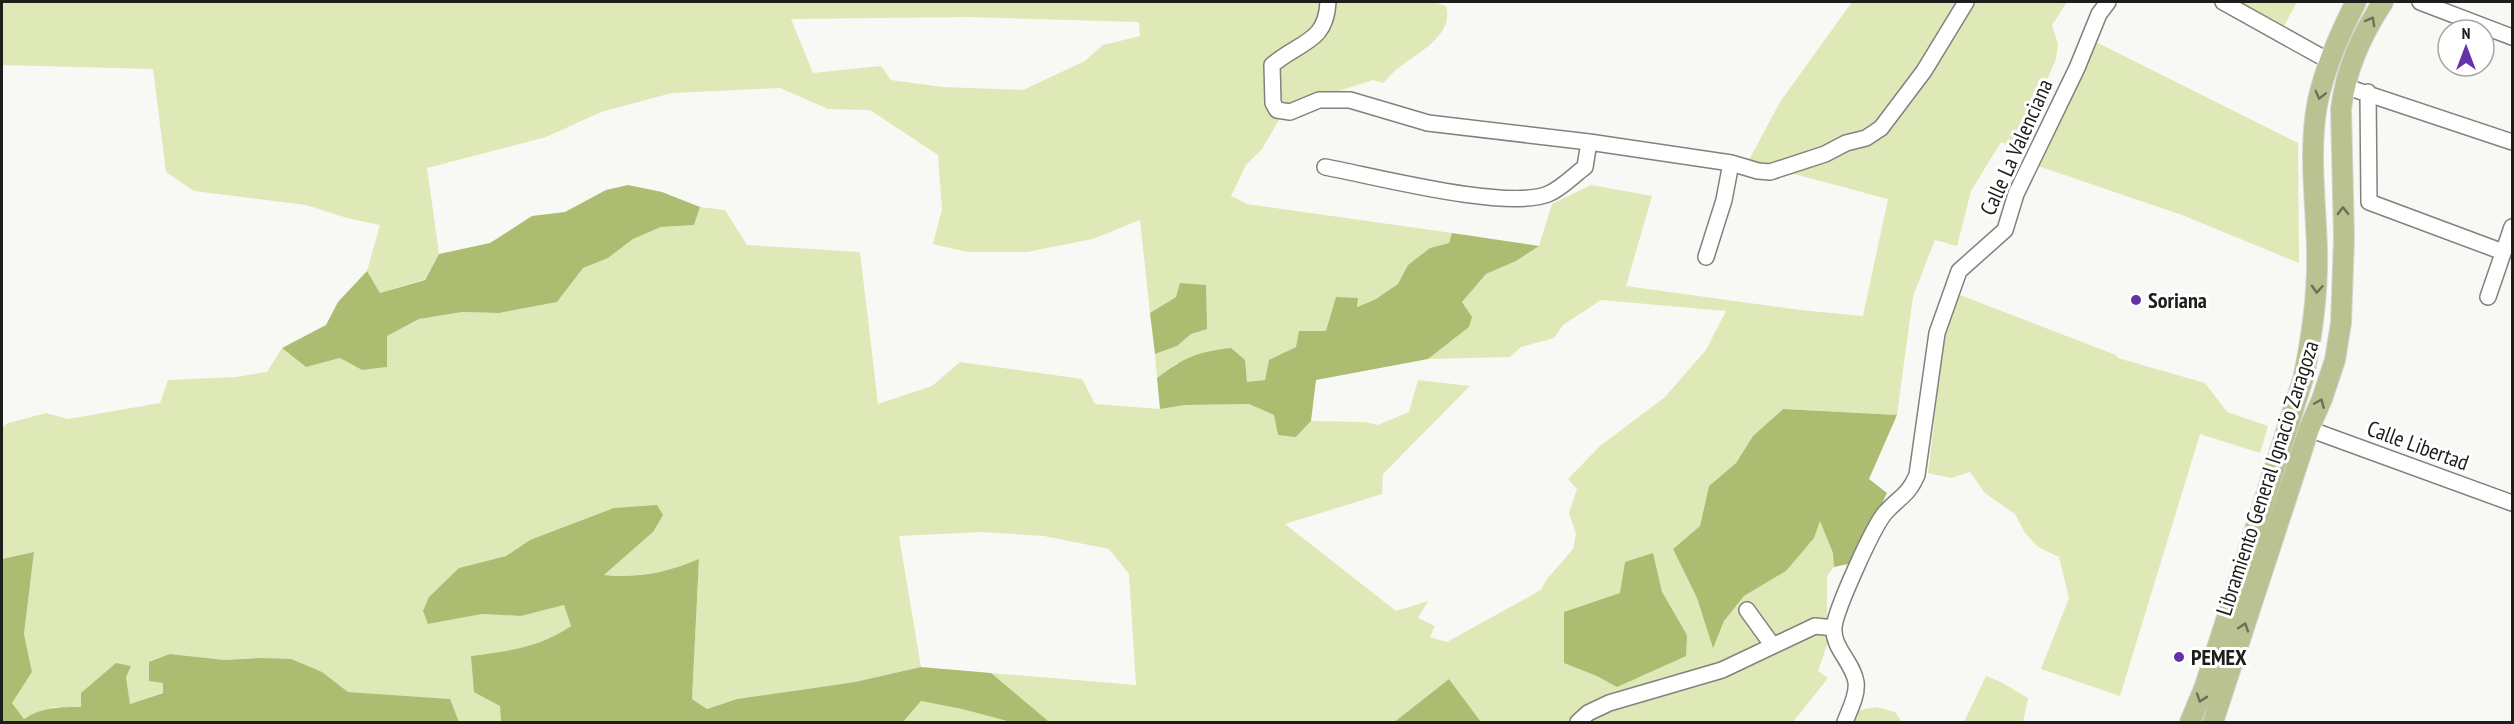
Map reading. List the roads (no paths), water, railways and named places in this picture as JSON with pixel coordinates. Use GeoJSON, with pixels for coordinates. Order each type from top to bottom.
{"type":"FeatureCollection","features":[{"type":"Feature","properties":{"kind":"main road","name":"Libramiento General Ignacio Zaragoza"},"geometry":{"type":"LineString","coordinates":[[2190,723],[2205,686],[2303,379],[2311,341],[2317,278],[2313,166],[2318,102],[2329,61],[2356,2]]}},
{"type":"Feature","properties":{"kind":"main road","name":"Libramiento General Ignacio Zaragoza"},"geometry":{"type":"LineString","coordinates":[[2215,722],[2309,429],[2335,360],[2341,322],[2344,238],[2341,109],[2344,86],[2354,56],[2383,2]]}},
{"type":"Feature","properties":{"kind":"street"},"geometry":{"type":"LineString","coordinates":[[1328,2],[1327,17],[1321,32],[1272,65],[1273,103],[1277,110],[1290,112],[1319,100],[1350,100],[1428,123],[1589,142],[1731,163],[1770,172],[1826,154],[1846,143],[1866,138],[1881,128],[1924,71],[1966,2]]}},
{"type":"Feature","properties":{"kind":"street","name":"Calle La Valenciana"},"geometry":{"type":"LineString","coordinates":[[1834,628],[1854,573],[1885,514],[1910,490],[1917,475],[1937,333],[1959,271],[2005,230],[2016,194],[2077,68],[2099,14],[2108,2]]}},
{"type":"Feature","properties":{"kind":"street"},"geometry":{"type":"LineString","coordinates":[[2223,2],[2329,61]]}},
{"type":"Feature","properties":{"kind":"street"},"geometry":{"type":"LineString","coordinates":[[2420,2],[2512,37]]}},
{"type":"Feature","properties":{"kind":"street"},"geometry":{"type":"LineString","coordinates":[[2344,86],[2368,92],[2512,142]]}},
{"type":"Feature","properties":{"kind":"street"},"geometry":{"type":"LineString","coordinates":[[2368,92],[2369,202],[2503,252]]}},
{"type":"Feature","properties":{"kind":"street"},"geometry":{"type":"LineString","coordinates":[[1325,167],[1441,189],[1526,200],[1550,194],[1585,167],[1589,142]]}},
{"type":"Feature","properties":{"kind":"street"},"geometry":{"type":"LineString","coordinates":[[1706,257],[1725,200],[1731,163]]}},
{"type":"Feature","properties":{"kind":"street"},"geometry":{"type":"LineString","coordinates":[[2488,297],[2512,227]]}},
{"type":"Feature","properties":{"kind":"street","name":"Calle Libertad"},"geometry":{"type":"LineString","coordinates":[[2309,429],[2512,503]]}},
{"type":"Feature","properties":{"kind":"street"},"geometry":{"type":"LineString","coordinates":[[1747,610],[1773,646]]}},
{"type":"Feature","properties":{"kind":"street"},"geometry":{"type":"LineString","coordinates":[[1578,723],[1588,713],[1610,703],[1722,670],[1815,626],[1834,628],[1837,646],[1847,659],[1857,684],[1845,723]]}},
{"type":"Feature","properties":{"kind":"place","name":"Soriana"},"geometry":{"type":"Point","coordinates":[2136,300]}},
{"type":"Feature","properties":{"kind":"place","name":"PEMEX"},"geometry":{"type":"Point","coordinates":[2179,657]}}]}
